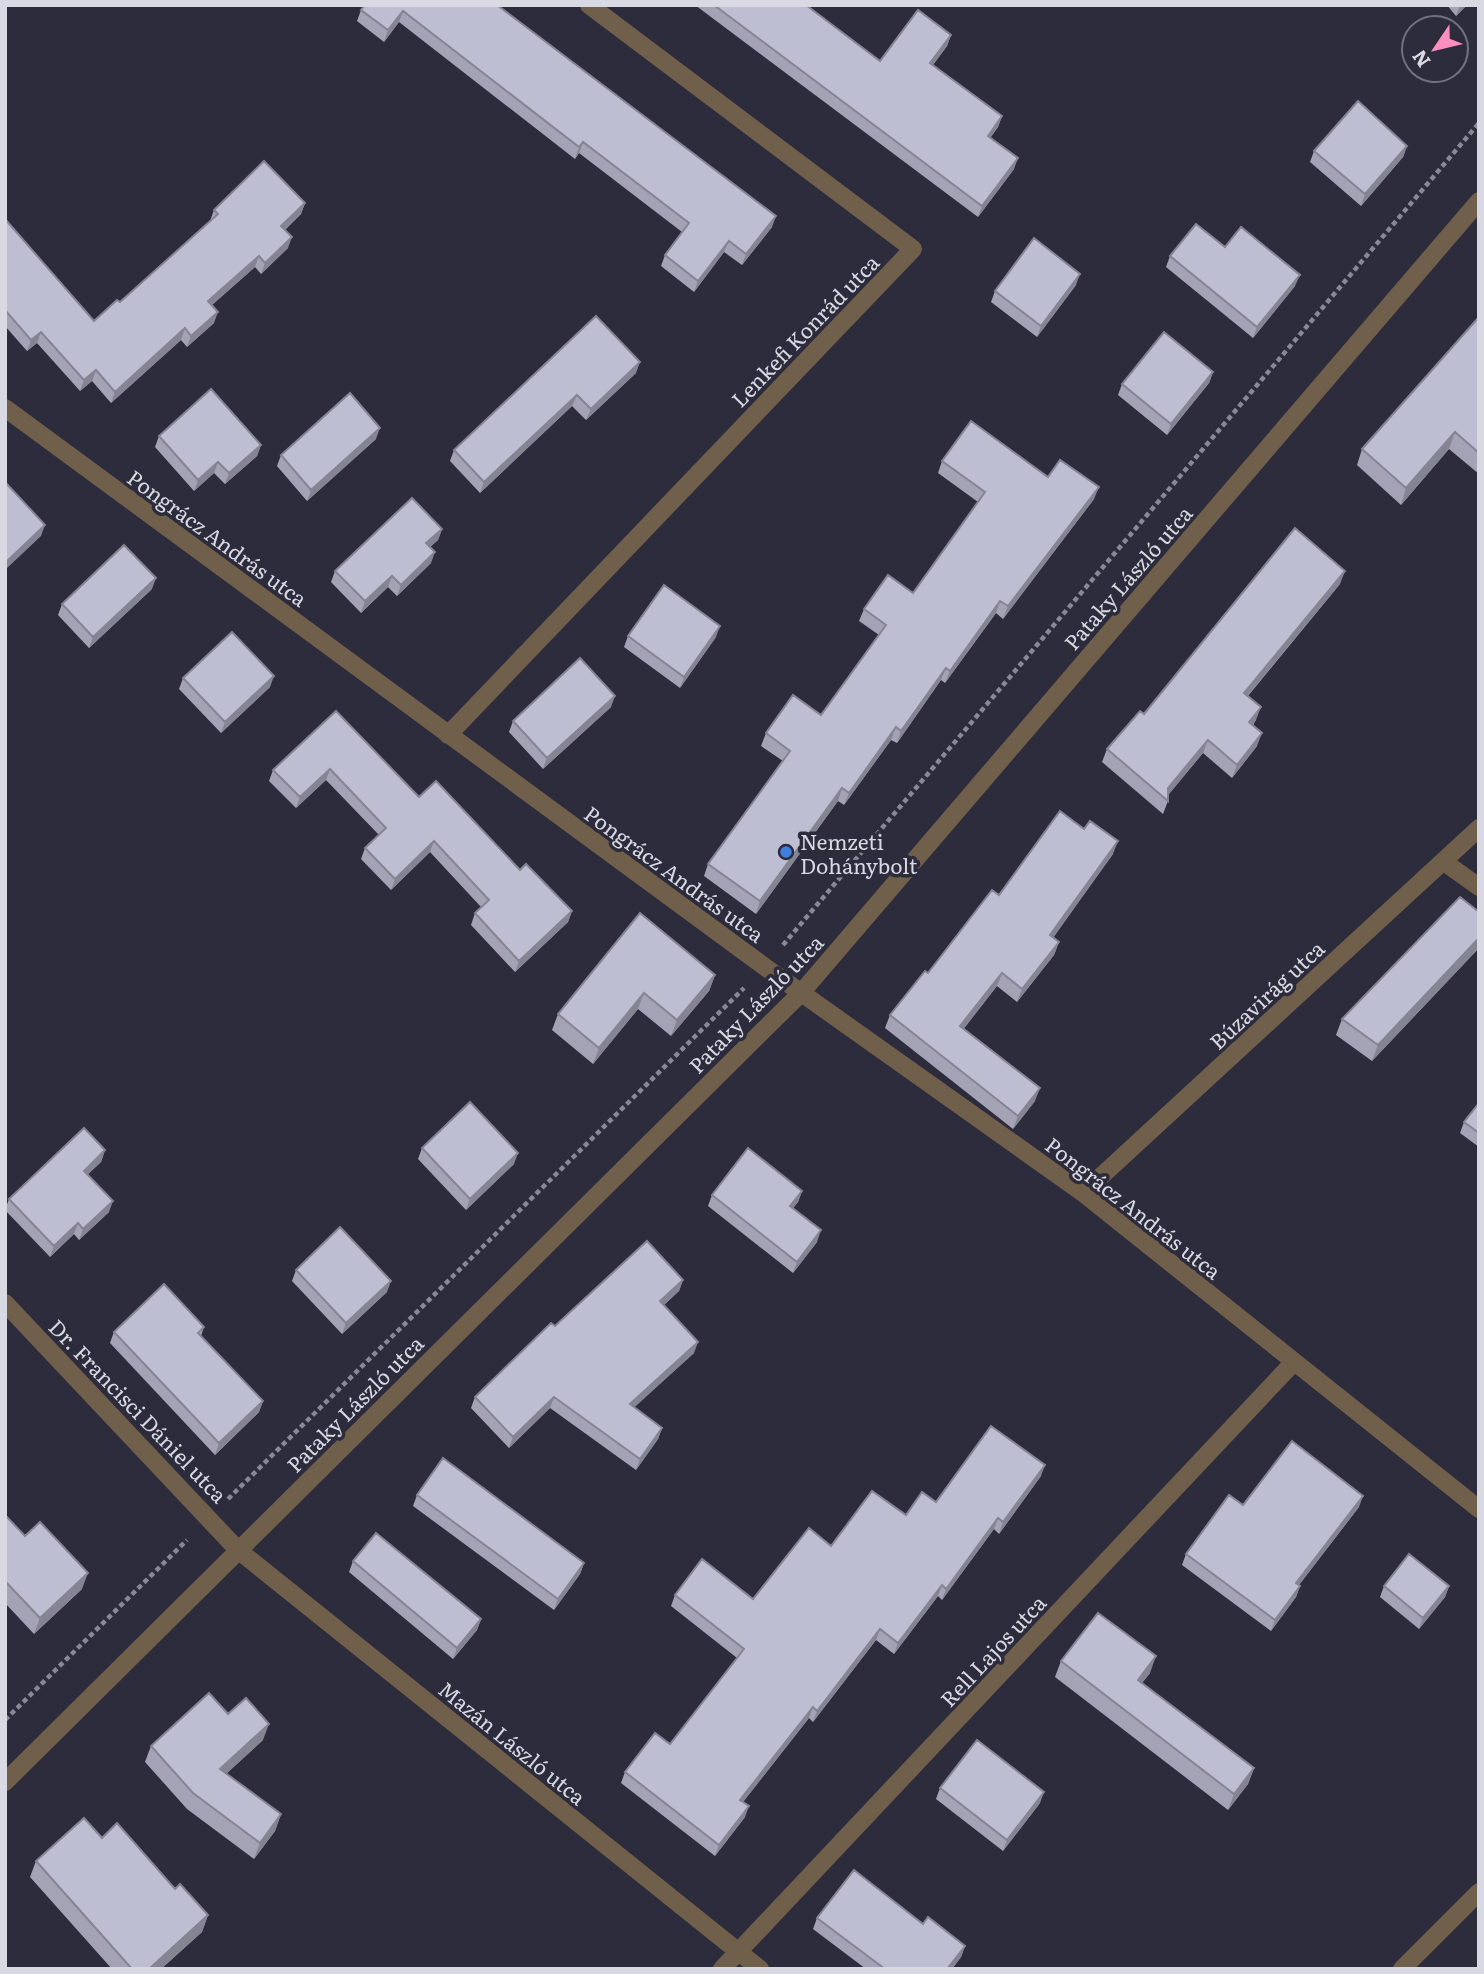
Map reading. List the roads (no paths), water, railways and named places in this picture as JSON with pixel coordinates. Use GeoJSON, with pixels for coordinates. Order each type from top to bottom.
{"type":"FeatureCollection","features":[{"type":"Feature","properties":{"kind":"street","name":"Lenkefi Konrád utca"},"geometry":{"type":"LineString","coordinates":[[449,735],[913,249],[589,5]]}},
{"type":"Feature","properties":{"kind":"street","name":"Pataky László utca"},"geometry":{"type":"LineString","coordinates":[[5,1782],[801,993],[1479,201]]}},
{"type":"Feature","properties":{"kind":"street","name":"Pongrácz András utca"},"geometry":{"type":"LineString","coordinates":[[5,408],[801,993],[1083,1193],[1479,1509]]}},
{"type":"Feature","properties":{"kind":"street","name":"Búzavirág utca"},"geometry":{"type":"LineString","coordinates":[[1083,1193],[1479,828]]}},
{"type":"Feature","properties":{"kind":"street"},"geometry":{"type":"LineString","coordinates":[[1444,862],[1479,887]]}},
{"type":"Feature","properties":{"kind":"street","name":"Dr. Francisci Dániel utca"},"geometry":{"type":"LineString","coordinates":[[5,1303],[238,1550]]}},
{"type":"Feature","properties":{"kind":"street","name":"Rell Lajos utca"},"geometry":{"type":"LineString","coordinates":[[722,1969],[1294,1362]]}},
{"type":"Feature","properties":{"kind":"street","name":"Mazán László utca"},"geometry":{"type":"LineString","coordinates":[[238,1550],[760,1969]]}},
{"type":"Feature","properties":{"kind":"street"},"geometry":{"type":"LineString","coordinates":[[1402,1969],[1479,1892]]}},
{"type":"Feature","properties":{"kind":"place","name":"Nemzeti Dohánybolt"},"geometry":{"type":"Point","coordinates":[786,852]}}]}
